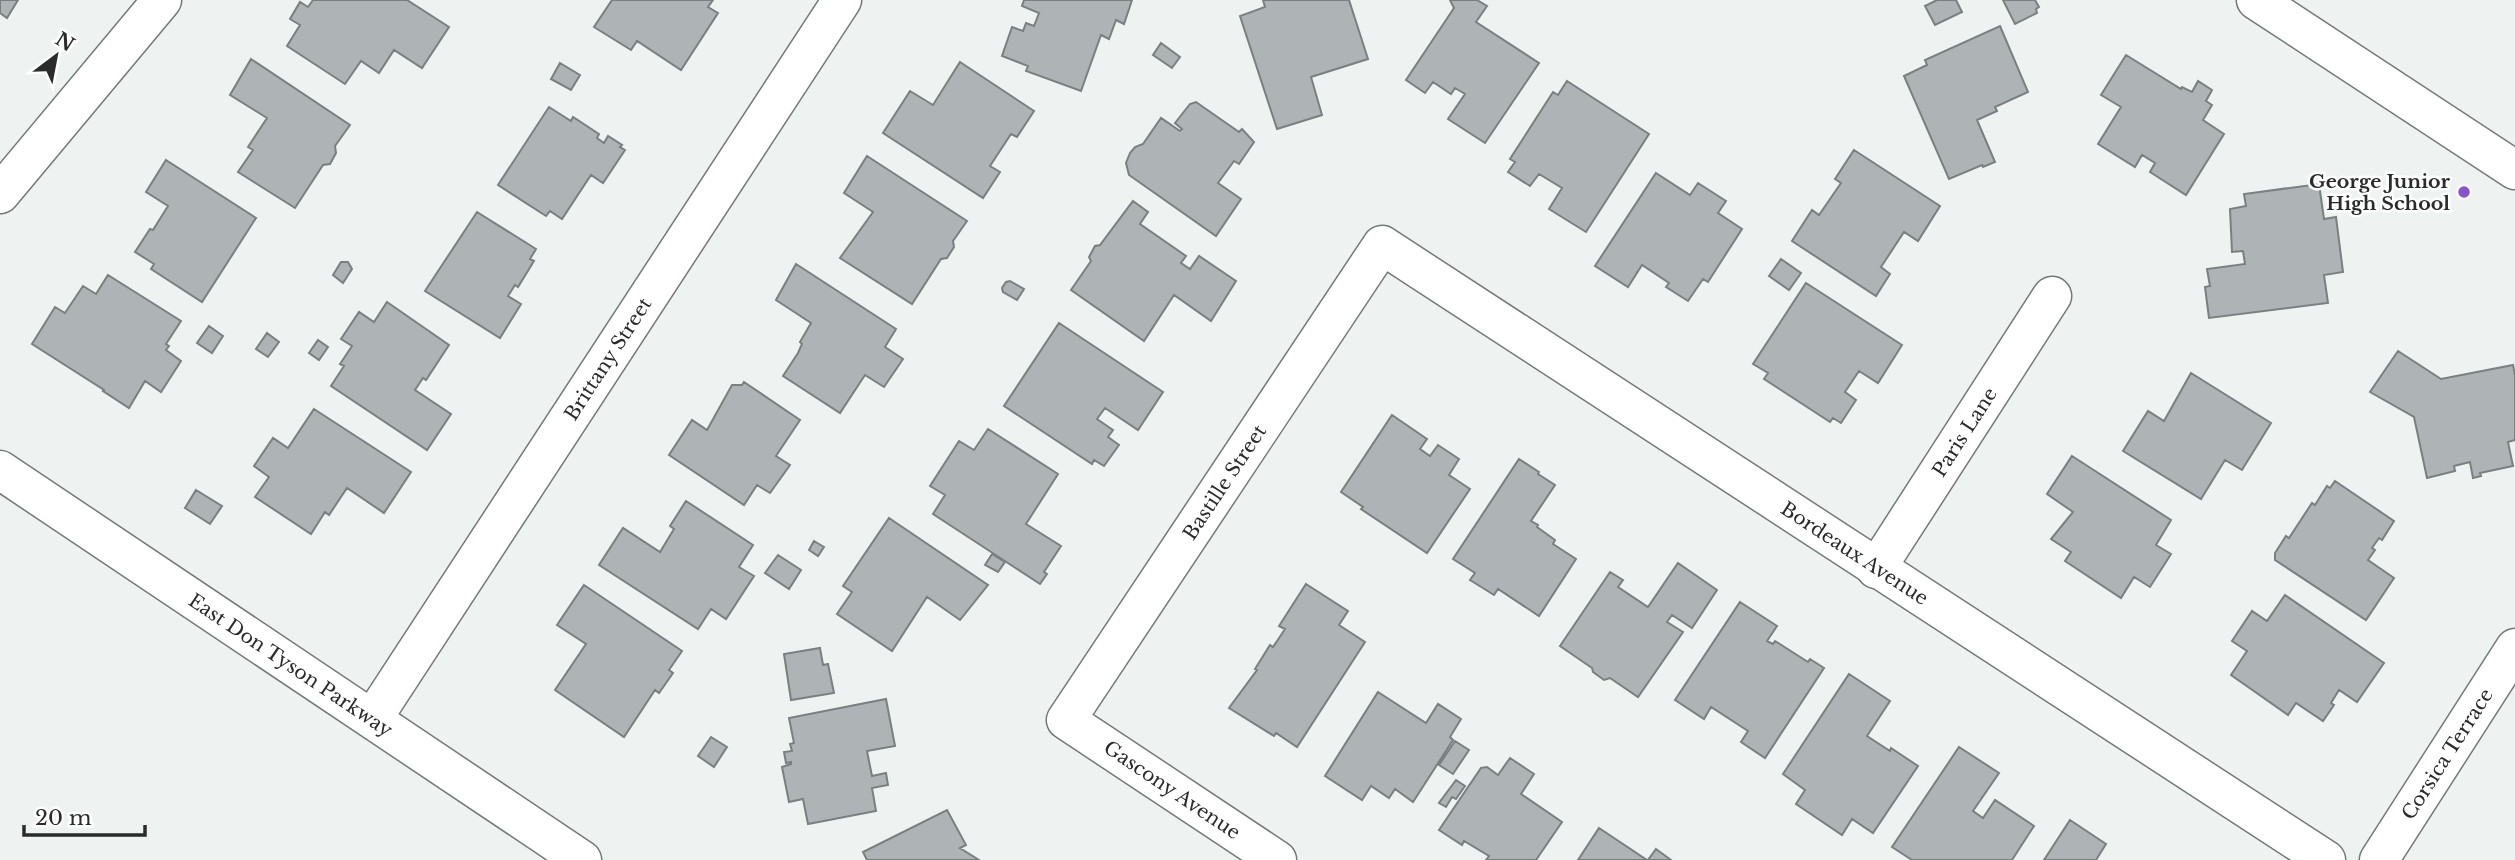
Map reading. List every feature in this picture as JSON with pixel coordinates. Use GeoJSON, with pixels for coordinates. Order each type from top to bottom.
{"type":"FeatureCollection","features":[{"type":"Feature","properties":{"kind":"street"},"geometry":{"type":"LineString","coordinates":[[0,194],[162,0]]}},
{"type":"Feature","properties":{"kind":"street","name":"Brittany Street"},"geometry":{"type":"LineString","coordinates":[[373,718],[842,0]]}},
{"type":"Feature","properties":{"kind":"street"},"geometry":{"type":"LineString","coordinates":[[2256,0],[2515,170]]}},
{"type":"Feature","properties":{"kind":"street","name":"Bordeaux Avenue"},"geometry":{"type":"LineString","coordinates":[[1382,245],[2326,860]]}},
{"type":"Feature","properties":{"kind":"street","name":"Bastille Street"},"geometry":{"type":"LineString","coordinates":[[1066,720],[1382,245]]}},
{"type":"Feature","properties":{"kind":"street","name":"Paris Lane"},"geometry":{"type":"LineString","coordinates":[[1877,569],[2052,296]]}},
{"type":"Feature","properties":{"kind":"street","name":"East Don Tyson Parkway"},"geometry":{"type":"LineString","coordinates":[[0,470],[582,860]]}},
{"type":"Feature","properties":{"kind":"street","name":"Corsica Terrace"},"geometry":{"type":"LineString","coordinates":[[2379,860],[2515,648]]}},
{"type":"Feature","properties":{"kind":"street","name":"Gascony Avenue"},"geometry":{"type":"LineString","coordinates":[[1066,720],[1277,860]]}},
{"type":"Feature","properties":{"kind":"building"},"geometry":{"type":"Polygon","coordinates":[[[0,0],[18,0],[7,18],[0,13],[0,0]]]}},
{"type":"Feature","properties":{"kind":"building"},"geometry":{"type":"Polygon","coordinates":[[[313,0],[407,0],[449,27],[422,68],[394,50],[379,73],[361,61],[345,84],[287,46],[300,25],[290,19],[300,2],[308,7],[313,0]]]}},
{"type":"Feature","properties":{"kind":"building"},"geometry":{"type":"Polygon","coordinates":[[[612,0],[713,0],[708,7],[718,13],[681,70],[637,41],[631,50],[594,27],[612,0]]]}},
{"type":"Feature","properties":{"kind":"building"},"geometry":{"type":"Polygon","coordinates":[[[1024,0],[1132,0],[1124,24],[1116,20],[1109,39],[1101,35],[1081,91],[1026,71],[1028,66],[1002,56],[1012,27],[1023,31],[1026,23],[1034,26],[1039,13],[1022,6],[1024,0]]]}},
{"type":"Feature","properties":{"kind":"building"},"geometry":{"type":"Polygon","coordinates":[[[1263,0],[1349,0],[1368,59],[1311,77],[1322,115],[1277,129],[1240,16],[1265,7],[1263,0]]]}},
{"type":"Feature","properties":{"kind":"building"},"geometry":{"type":"Polygon","coordinates":[[[1450,0],[1477,0],[1487,6],[1476,22],[1539,63],[1485,143],[1448,119],[1465,94],[1455,88],[1451,94],[1433,82],[1425,93],[1406,80],[1454,8],[1450,0]]]}},
{"type":"Feature","properties":{"kind":"building"},"geometry":{"type":"Polygon","coordinates":[[[1937,0],[1956,0],[1962,12],[1935,25],[1925,6],[1937,0]]]}},
{"type":"Feature","properties":{"kind":"building"},"geometry":{"type":"Polygon","coordinates":[[[2003,0],[2035,0],[2039,7],[2036,9],[2037,13],[2015,24],[2003,0]]]}},
{"type":"Feature","properties":{"kind":"building"},"geometry":{"type":"Polygon","coordinates":[[[2000,26],[2028,92],[1995,107],[1997,111],[1977,120],[1995,162],[1949,179],[1904,76],[1927,65],[1925,60],[2000,26]]]}},
{"type":"Feature","properties":{"kind":"building"},"geometry":{"type":"Polygon","coordinates":[[[1161,43],[1180,57],[1172,68],[1153,55],[1161,43]]]}},
{"type":"Feature","properties":{"kind":"building"},"geometry":{"type":"Polygon","coordinates":[[[2126,55],[2181,89],[2182,87],[2192,92],[2198,81],[2212,90],[2206,101],[2212,105],[2203,120],[2224,134],[2186,195],[2150,172],[2155,163],[2142,155],[2135,167],[2098,144],[2121,107],[2101,95],[2126,55]]]}},
{"type":"Feature","properties":{"kind":"building"},"geometry":{"type":"Polygon","coordinates":[[[251,59],[350,125],[335,146],[336,153],[330,164],[323,165],[295,208],[238,172],[253,150],[248,147],[267,118],[230,95],[251,59]]]}},
{"type":"Feature","properties":{"kind":"building"},"geometry":{"type":"Polygon","coordinates":[[[960,62],[1034,111],[1017,137],[1011,134],[990,166],[1000,172],[983,198],[883,133],[910,91],[933,105],[960,62]]]}},
{"type":"Feature","properties":{"kind":"building"},"geometry":{"type":"Polygon","coordinates":[[[560,63],[580,75],[571,90],[551,79],[560,63]]]}},
{"type":"Feature","properties":{"kind":"building"},"geometry":{"type":"Polygon","coordinates":[[[1567,81],[1649,134],[1586,232],[1549,209],[1562,188],[1539,174],[1530,186],[1508,172],[1515,162],[1510,159],[1553,92],[1558,95],[1567,81]]]}},
{"type":"Feature","properties":{"kind":"building"},"geometry":{"type":"Polygon","coordinates":[[[1196,102],[1239,132],[1242,129],[1254,142],[1239,164],[1234,161],[1218,183],[1241,199],[1216,236],[1129,175],[1126,163],[1130,153],[1143,144],[1161,118],[1180,131],[1182,129],[1175,123],[1190,104],[1196,102]]]}},
{"type":"Feature","properties":{"kind":"building"},"geometry":{"type":"Polygon","coordinates":[[[549,107],[571,121],[573,117],[599,134],[597,138],[604,143],[608,136],[625,150],[603,183],[591,175],[562,219],[550,211],[546,216],[498,185],[549,107]]]}},
{"type":"Feature","properties":{"kind":"building"},"geometry":{"type":"Polygon","coordinates":[[[1854,150],[1940,206],[1918,241],[1904,232],[1881,267],[1890,274],[1876,296],[1792,241],[1812,210],[1819,215],[1841,183],[1835,179],[1854,150]]]}},
{"type":"Feature","properties":{"kind":"building"},"geometry":{"type":"Polygon","coordinates":[[[867,156],[967,221],[953,241],[954,247],[947,258],[941,259],[912,304],[840,258],[873,212],[844,193],[867,156]]]}},
{"type":"Feature","properties":{"kind":"building"},"geometry":{"type":"Polygon","coordinates":[[[166,160],[256,218],[202,302],[151,269],[154,264],[135,252],[168,206],[146,192],[166,160]]]}},
{"type":"Feature","properties":{"kind":"building"},"geometry":{"type":"Polygon","coordinates":[[[1656,173],[1690,195],[1698,183],[1726,201],[1718,213],[1742,229],[1708,282],[1703,279],[1688,301],[1666,287],[1669,283],[1642,265],[1628,287],[1595,266],[1656,173]]]}},
{"type":"Feature","properties":{"kind":"building"},"geometry":{"type":"Polygon","coordinates":[[[2319,184],[2324,219],[2336,217],[2343,272],[2324,275],[2328,303],[2209,318],[2205,287],[2210,286],[2207,269],[2245,264],[2243,251],[2232,252],[2230,209],[2246,206],[2244,194],[2319,184]]]}},
{"type":"Feature","properties":{"kind":"building"},"geometry":{"type":"Polygon","coordinates":[[[1133,201],[1148,212],[1140,224],[1186,256],[1181,263],[1190,269],[1199,256],[1236,281],[1211,321],[1174,295],[1144,341],[1071,290],[1091,261],[1089,257],[1095,246],[1100,245],[1133,201]]]}},
{"type":"Feature","properties":{"kind":"building"},"geometry":{"type":"Polygon","coordinates":[[[477,212],[536,249],[530,259],[534,261],[518,287],[515,285],[508,296],[521,304],[500,338],[425,291],[477,212]]]}},
{"type":"Feature","properties":{"kind":"building"},"geometry":{"type":"Polygon","coordinates":[[[1781,259],[1801,273],[1789,290],[1769,276],[1781,259]]]}},
{"type":"Feature","properties":{"kind":"building"},"geometry":{"type":"Polygon","coordinates":[[[341,262],[348,262],[352,269],[343,283],[333,275],[341,262]]]}},
{"type":"Feature","properties":{"kind":"building"},"geometry":{"type":"Polygon","coordinates":[[[796,264],[896,329],[885,347],[903,359],[884,387],[865,375],[840,413],[783,376],[798,353],[802,344],[800,342],[811,323],[776,300],[796,264]]]}},
{"type":"Feature","properties":{"kind":"building"},"geometry":{"type":"Polygon","coordinates":[[[108,275],[181,321],[166,344],[169,346],[166,350],[181,361],[161,392],[145,381],[129,408],[32,344],[55,307],[65,313],[83,286],[96,294],[108,275]]]}},
{"type":"Feature","properties":{"kind":"building"},"geometry":{"type":"Polygon","coordinates":[[[1010,281],[1024,289],[1017,300],[1003,292],[1002,288],[1010,281]]]}},
{"type":"Feature","properties":{"kind":"building"},"geometry":{"type":"Polygon","coordinates":[[[1806,283],[1902,345],[1878,383],[1859,371],[1845,392],[1856,400],[1841,423],[1833,418],[1830,422],[1764,379],[1768,373],[1753,364],[1806,283]]]}},
{"type":"Feature","properties":{"kind":"building"},"geometry":{"type":"Polygon","coordinates":[[[387,302],[449,345],[426,380],[423,378],[415,390],[451,414],[427,450],[331,386],[344,366],[340,364],[352,346],[341,339],[359,312],[374,322],[387,302]]]}},
{"type":"Feature","properties":{"kind":"building"},"geometry":{"type":"Polygon","coordinates":[[[1059,323],[1163,392],[1138,430],[1105,408],[1097,419],[1113,430],[1108,437],[1119,445],[1104,466],[1094,460],[1092,464],[1004,406],[1059,323]]]}},
{"type":"Feature","properties":{"kind":"building"},"geometry":{"type":"Polygon","coordinates":[[[209,326],[223,336],[212,353],[197,343],[209,326]]]}},
{"type":"Feature","properties":{"kind":"building"},"geometry":{"type":"Polygon","coordinates":[[[267,333],[279,342],[268,357],[256,349],[267,333]]]}},
{"type":"Feature","properties":{"kind":"building"},"geometry":{"type":"Polygon","coordinates":[[[318,340],[328,347],[319,360],[309,353],[318,340]]]}},
{"type":"Feature","properties":{"kind":"building"},"geometry":{"type":"Polygon","coordinates":[[[2398,351],[2441,379],[2513,365],[2515,440],[2508,442],[2513,466],[2480,473],[2481,476],[2473,478],[2470,462],[2454,466],[2455,471],[2427,478],[2414,417],[2370,392],[2398,351]]]}},
{"type":"Feature","properties":{"kind":"building"},"geometry":{"type":"Polygon","coordinates":[[[2191,373],[2271,423],[2242,470],[2225,460],[2201,499],[2123,451],[2148,411],[2164,421],[2191,373]]]}},
{"type":"Feature","properties":{"kind":"building"},"geometry":{"type":"Polygon","coordinates":[[[744,382],[800,420],[776,456],[790,465],[770,493],[757,485],[744,505],[669,455],[692,420],[707,430],[732,385],[742,385],[744,382]]]}},
{"type":"Feature","properties":{"kind":"building"},"geometry":{"type":"Polygon","coordinates":[[[314,409],[411,472],[384,513],[347,488],[329,515],[325,512],[311,534],[255,497],[269,477],[254,466],[273,438],[288,448],[314,409]]]}},
{"type":"Feature","properties":{"kind":"building"},"geometry":{"type":"Polygon","coordinates":[[[1392,415],[1427,439],[1420,449],[1430,456],[1438,445],[1459,459],[1449,475],[1470,489],[1427,553],[1361,509],[1363,507],[1341,492],[1392,415]]]}},
{"type":"Feature","properties":{"kind":"building"},"geometry":{"type":"Polygon","coordinates":[[[988,429],[1058,474],[1026,524],[1061,546],[1044,572],[1047,574],[1040,584],[933,514],[945,495],[930,486],[959,441],[974,450],[988,429]]]}},
{"type":"Feature","properties":{"kind":"building"},"geometry":{"type":"Polygon","coordinates":[[[2072,456],[2171,520],[2156,545],[2171,554],[2150,587],[2134,577],[2121,598],[2065,561],[2071,552],[2051,539],[2073,512],[2047,494],[2072,456]]]}},
{"type":"Feature","properties":{"kind":"building"},"geometry":{"type":"Polygon","coordinates":[[[1519,459],[1555,485],[1531,521],[1555,540],[1553,544],[1576,559],[1539,616],[1498,589],[1494,595],[1470,580],[1475,573],[1453,559],[1519,459]]]}},
{"type":"Feature","properties":{"kind":"building"},"geometry":{"type":"Polygon","coordinates":[[[2335,481],[2394,521],[2382,540],[2379,538],[2372,548],[2375,550],[2368,560],[2394,578],[2366,620],[2275,560],[2275,553],[2286,536],[2289,538],[2312,503],[2315,505],[2327,486],[2330,488],[2335,481]]]}},
{"type":"Feature","properties":{"kind":"building"},"geometry":{"type":"Polygon","coordinates":[[[196,490],[222,506],[210,524],[185,508],[196,490]]]}},
{"type":"Feature","properties":{"kind":"building"},"geometry":{"type":"Polygon","coordinates":[[[686,501],[753,545],[739,567],[754,576],[726,619],[711,609],[698,629],[599,565],[623,528],[660,552],[674,529],[670,526],[686,501]]]}},
{"type":"Feature","properties":{"kind":"building"},"geometry":{"type":"Polygon","coordinates":[[[889,518],[988,585],[960,620],[927,597],[892,651],[837,614],[852,592],[843,586],[889,518]]]}},
{"type":"Feature","properties":{"kind":"building"},"geometry":{"type":"Polygon","coordinates":[[[814,541],[824,547],[818,556],[809,550],[814,541]]]}},
{"type":"Feature","properties":{"kind":"building"},"geometry":{"type":"Polygon","coordinates":[[[992,554],[1005,562],[998,572],[985,565],[992,554]]]}},
{"type":"Feature","properties":{"kind":"building"},"geometry":{"type":"Polygon","coordinates":[[[778,555],[801,570],[789,589],[765,573],[778,555]]]}},
{"type":"Feature","properties":{"kind":"building"},"geometry":{"type":"Polygon","coordinates":[[[1678,563],[1717,590],[1692,628],[1672,615],[1667,622],[1683,632],[1638,697],[1610,678],[1604,680],[1593,672],[1592,668],[1560,646],[1610,572],[1623,580],[1618,587],[1648,607],[1678,563]]]}},
{"type":"Feature","properties":{"kind":"building"},"geometry":{"type":"Polygon","coordinates":[[[1306,584],[1348,611],[1339,625],[1365,642],[1297,747],[1229,708],[1257,670],[1255,669],[1270,645],[1273,647],[1285,629],[1279,626],[1306,584]]]}},
{"type":"Feature","properties":{"kind":"building"},"geometry":{"type":"Polygon","coordinates":[[[584,585],[682,651],[669,670],[673,673],[659,693],[655,690],[624,737],[555,690],[586,644],[557,625],[584,585]]]}},
{"type":"Feature","properties":{"kind":"building"},"geometry":{"type":"Polygon","coordinates":[[[2285,595],[2384,663],[2357,702],[2339,690],[2331,703],[2334,705],[2323,721],[2296,703],[2288,715],[2231,675],[2247,651],[2232,641],[2252,611],[2267,621],[2285,595]]]}},
{"type":"Feature","properties":{"kind":"building"},"geometry":{"type":"Polygon","coordinates":[[[1740,602],[1777,626],[1767,641],[1773,644],[1775,641],[1808,662],[1810,659],[1824,668],[1765,758],[1741,742],[1748,731],[1711,707],[1704,719],[1675,700],[1740,602]]]}},
{"type":"Feature","properties":{"kind":"building"},"geometry":{"type":"Polygon","coordinates":[[[820,648],[823,665],[828,664],[834,693],[791,700],[784,654],[820,648]]]}},
{"type":"Feature","properties":{"kind":"building"},"geometry":{"type":"Polygon","coordinates":[[[1849,674],[1890,701],[1867,736],[1918,766],[1873,833],[1852,819],[1842,835],[1796,804],[1805,790],[1783,774],[1849,674]]]}},
{"type":"Feature","properties":{"kind":"building"},"geometry":{"type":"Polygon","coordinates":[[[1378,692],[1426,723],[1438,704],[1461,719],[1450,737],[1453,740],[1413,802],[1395,789],[1389,798],[1371,786],[1362,800],[1325,776],[1378,692]]]}},
{"type":"Feature","properties":{"kind":"building"},"geometry":{"type":"Polygon","coordinates":[[[886,699],[895,746],[867,751],[872,776],[886,773],[888,785],[872,788],[876,811],[808,824],[803,799],[789,802],[782,767],[791,764],[786,763],[784,752],[792,751],[790,744],[794,743],[789,718],[886,699]]]}},
{"type":"Feature","properties":{"kind":"building"},"geometry":{"type":"Polygon","coordinates":[[[711,737],[727,747],[714,767],[698,756],[711,737]]]}},
{"type":"Feature","properties":{"kind":"building"},"geometry":{"type":"Polygon","coordinates":[[[1455,741],[1469,750],[1453,774],[1439,765],[1455,741]]]}},
{"type":"Feature","properties":{"kind":"building"},"geometry":{"type":"Polygon","coordinates":[[[1959,747],[1999,773],[1973,811],[1983,818],[1995,800],[2034,826],[2012,860],[1912,860],[1892,847],[1959,747]]]}},
{"type":"Feature","properties":{"kind":"building"},"geometry":{"type":"Polygon","coordinates":[[[1510,758],[1534,774],[1521,794],[1562,822],[1536,860],[1486,860],[1489,856],[1464,841],[1462,845],[1439,830],[1481,768],[1487,767],[1498,775],[1510,758]]]}},
{"type":"Feature","properties":{"kind":"building"},"geometry":{"type":"Polygon","coordinates":[[[1456,780],[1465,786],[1456,799],[1452,797],[1446,807],[1439,803],[1456,780]]]}},
{"type":"Feature","properties":{"kind":"building"},"geometry":{"type":"Polygon","coordinates":[[[947,810],[966,845],[960,848],[979,860],[867,860],[863,852],[947,810]]]}},
{"type":"Feature","properties":{"kind":"building"},"geometry":{"type":"Polygon","coordinates":[[[2070,820],[2106,844],[2096,860],[2044,860],[2070,820]]]}},
{"type":"Feature","properties":{"kind":"building"},"geometry":{"type":"Polygon","coordinates":[[[1599,828],[1647,860],[1578,860],[1599,828]]]}},
{"type":"Feature","properties":{"kind":"building"},"geometry":{"type":"Polygon","coordinates":[[[1656,849],[1671,860],[1648,860],[1656,849]]]}},
{"type":"Feature","properties":{"kind":"place","name":"George Junior High School"},"geometry":{"type":"Point","coordinates":[2464,192]}}]}
